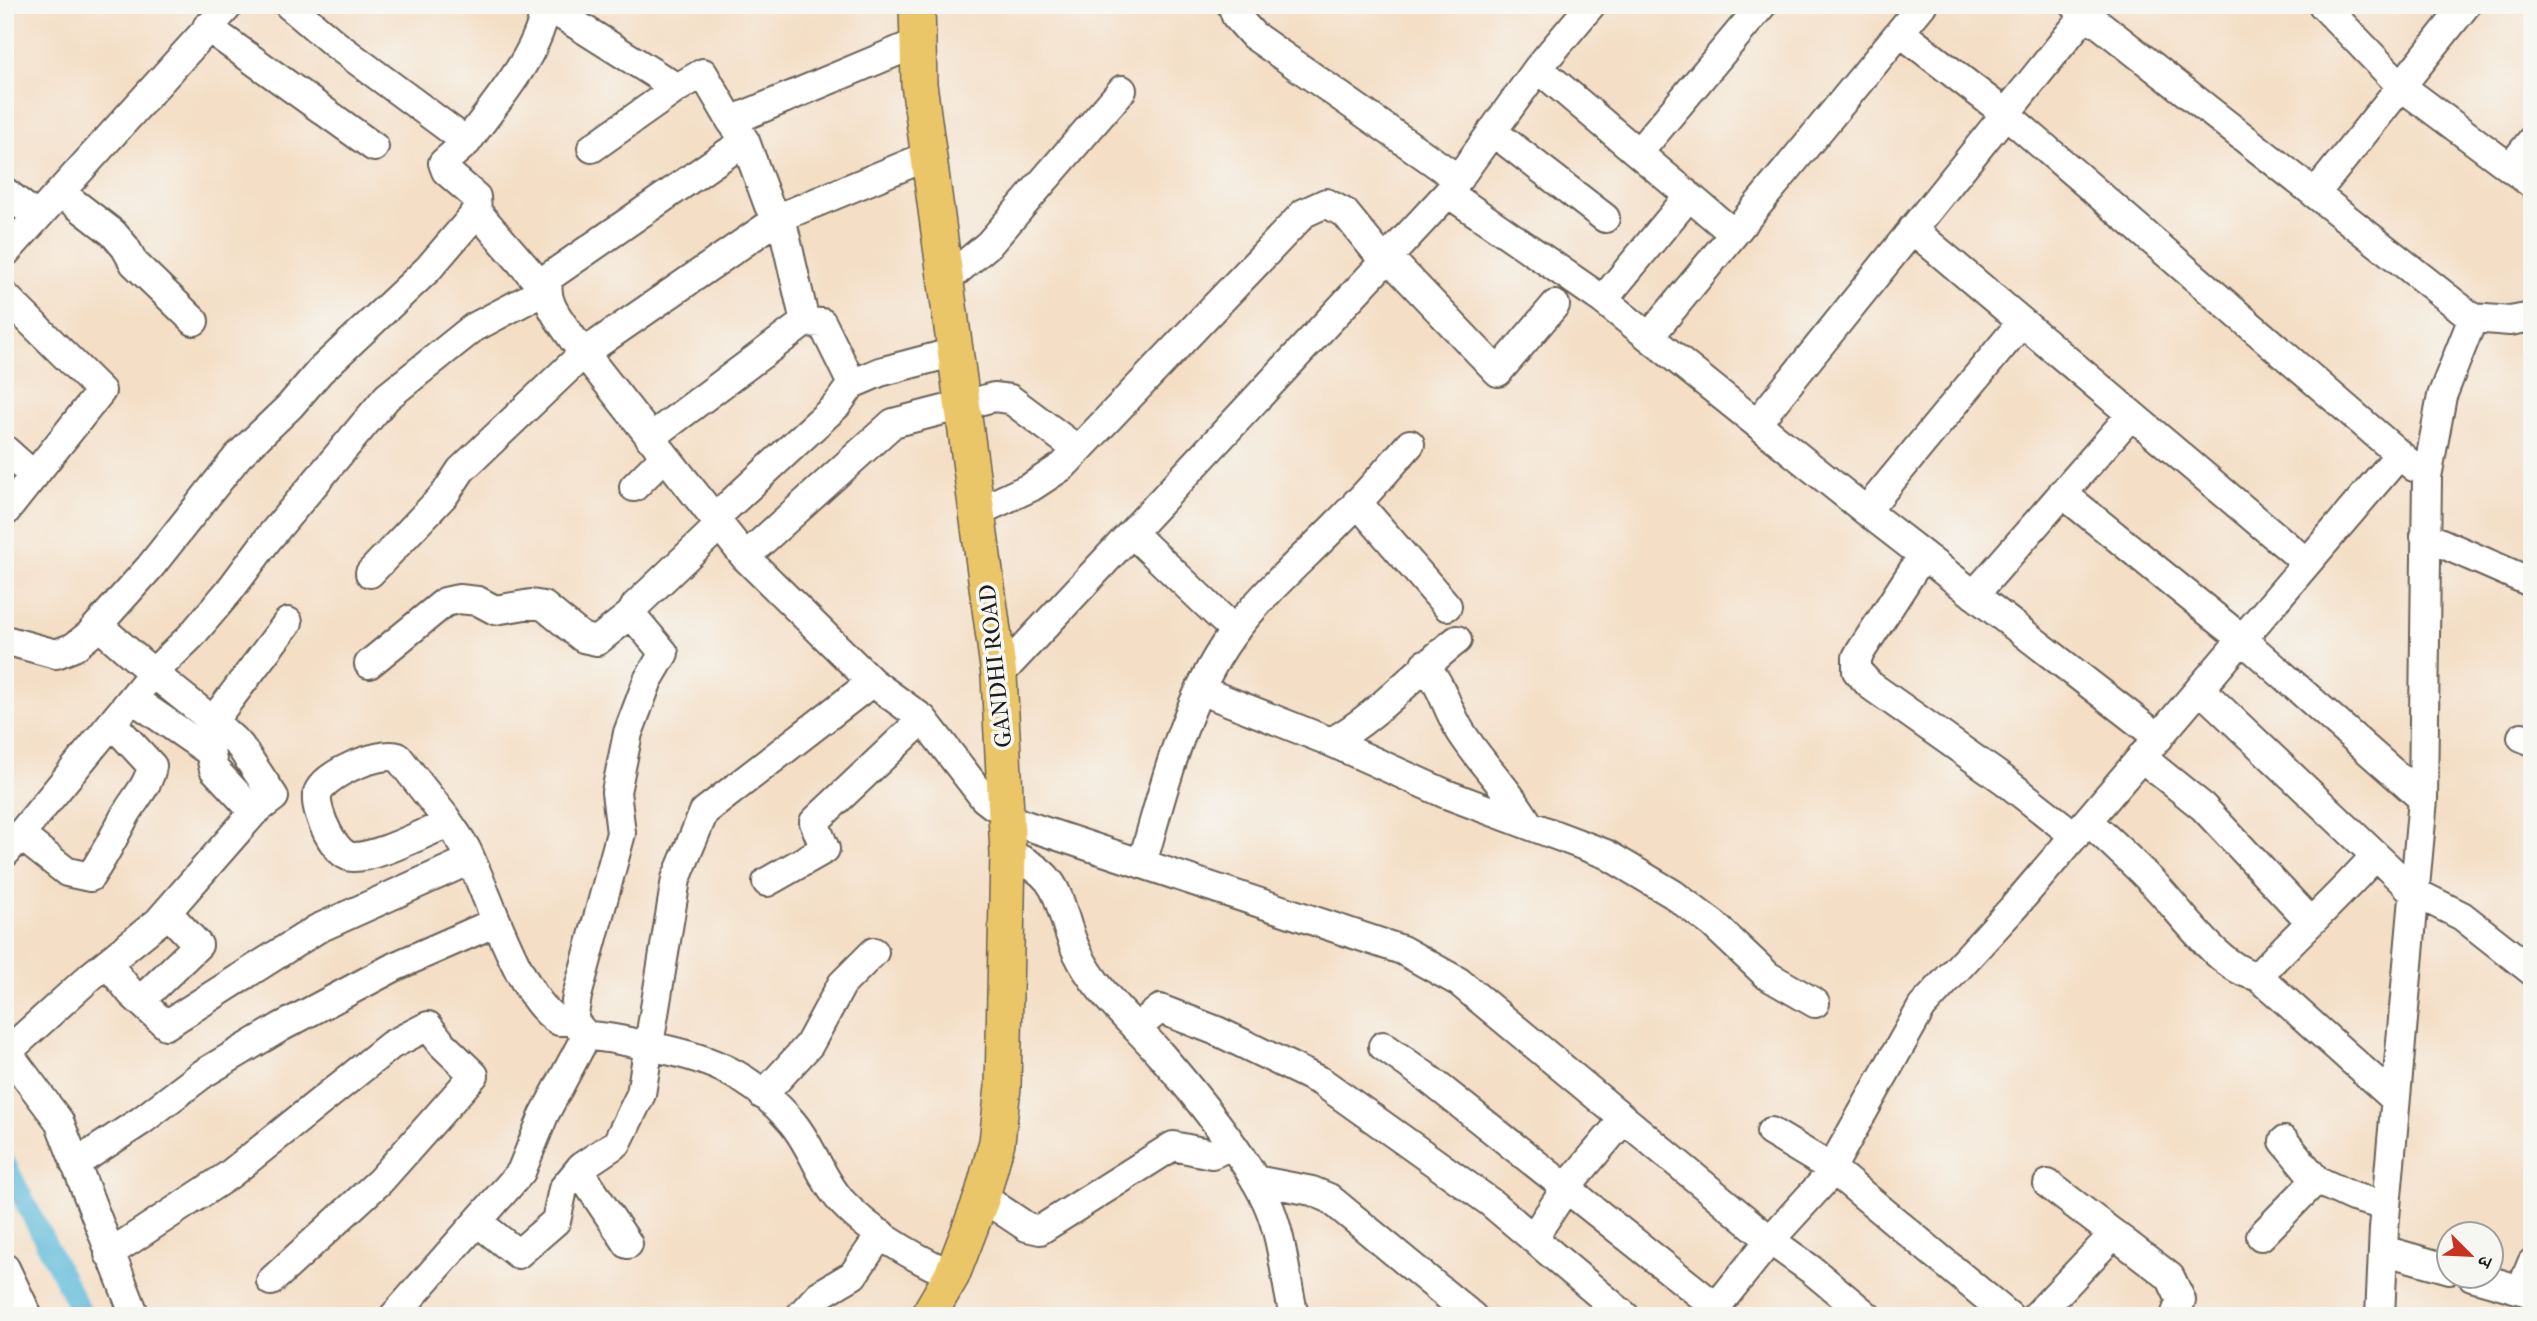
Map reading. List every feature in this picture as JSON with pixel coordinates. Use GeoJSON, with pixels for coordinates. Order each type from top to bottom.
{"type":"FeatureCollection","features":[{"type":"Feature","properties":{"kind":"main road","name":"GANDHI ROAD"},"geometry":{"type":"LineString","coordinates":[[916,5],[919,84],[999,675],[1008,854],[1003,1087],[997,1142],[982,1197],[952,1275],[928,1316]]}},
{"type":"Feature","properties":{"kind":"street"},"geometry":{"type":"LineString","coordinates":[[5,253],[229,5]]}},
{"type":"Feature","properties":{"kind":"street"},"geometry":{"type":"LineString","coordinates":[[289,5],[335,44],[467,142]]}},
{"type":"Feature","properties":{"kind":"street"},"geometry":{"type":"LineString","coordinates":[[5,640],[56,654],[74,647],[98,625],[150,567],[239,456],[290,406],[320,371],[428,269],[475,213],[476,197],[446,171],[443,163],[467,142],[521,65],[540,30],[546,5],[677,88]]}},
{"type":"Feature","properties":{"kind":"street"},"geometry":{"type":"LineString","coordinates":[[1232,5],[1236,16],[1254,35],[1603,300],[1974,595],[2150,748],[2310,921]]}},
{"type":"Feature","properties":{"kind":"street"},"geometry":{"type":"LineString","coordinates":[[999,675],[1453,186],[1538,68],[1591,5]]}},
{"type":"Feature","properties":{"kind":"street"},"geometry":{"type":"LineString","coordinates":[[1638,153],[1762,5]]}},
{"type":"Feature","properties":{"kind":"street"},"geometry":{"type":"LineString","coordinates":[[1649,337],[1922,5]]}},
{"type":"Feature","properties":{"kind":"street"},"geometry":{"type":"LineString","coordinates":[[2323,5],[2402,87],[2521,176],[2532,140]]}},
{"type":"Feature","properties":{"kind":"street"},"geometry":{"type":"LineString","coordinates":[[2315,194],[2466,5]]}},
{"type":"Feature","properties":{"kind":"street"},"geometry":{"type":"LineString","coordinates":[[1757,423],[2006,114],[2085,8],[2473,318],[2510,321],[2532,317]]}},
{"type":"Feature","properties":{"kind":"street"},"geometry":{"type":"LineString","coordinates":[[207,27],[374,147]]}},
{"type":"Feature","properties":{"kind":"street"},"geometry":{"type":"LineString","coordinates":[[1900,32],[2006,114],[2427,477]]}},
{"type":"Feature","properties":{"kind":"street"},"geometry":{"type":"LineString","coordinates":[[113,723],[152,766],[150,777],[127,813],[108,852],[90,877],[67,872],[13,844],[153,673],[191,636],[230,590],[268,539],[387,397],[472,328],[545,290],[549,277],[738,131],[917,43]]}},
{"type":"Feature","properties":{"kind":"street"},"geometry":{"type":"LineString","coordinates":[[1538,68],[1733,233]]}},
{"type":"Feature","properties":{"kind":"street"},"geometry":{"type":"LineString","coordinates":[[592,148],[677,88],[703,73],[738,131],[769,206],[781,217],[805,322]]}},
{"type":"Feature","properties":{"kind":"street"},"geometry":{"type":"LineString","coordinates":[[945,281],[989,244],[1122,90]]}},
{"type":"Feature","properties":{"kind":"street"},"geometry":{"type":"LineString","coordinates":[[1492,131],[1605,218]]}},
{"type":"Feature","properties":{"kind":"street"},"geometry":{"type":"LineString","coordinates":[[370,573],[445,494],[461,470],[584,353],[781,217],[928,156]]}},
{"type":"Feature","properties":{"kind":"street"},"geometry":{"type":"LineString","coordinates":[[5,192],[36,216]]}},
{"type":"Feature","properties":{"kind":"street"},"geometry":{"type":"LineString","coordinates":[[61,193],[113,233],[134,263],[194,321]]}},
{"type":"Feature","properties":{"kind":"street"},"geometry":{"type":"LineString","coordinates":[[1603,300],[1689,196]]}},
{"type":"Feature","properties":{"kind":"street"},"geometry":{"type":"LineString","coordinates":[[977,512],[1031,487],[1063,466],[1304,214],[1326,203],[1345,213],[1386,259],[1498,372],[1555,304]]}},
{"type":"Feature","properties":{"kind":"street"},"geometry":{"type":"LineString","coordinates":[[475,213],[545,290],[549,302],[584,353],[745,557],[872,682],[923,719],[984,798],[1007,813],[1142,864],[1402,950],[1459,982],[1770,1240],[1813,1271],[1867,1316]]}},
{"type":"Feature","properties":{"kind":"street"},"geometry":{"type":"LineString","coordinates":[[1912,229],[2307,563]]}},
{"type":"Feature","properties":{"kind":"street"},"geometry":{"type":"LineString","coordinates":[[5,296],[101,391],[5,512]]}},
{"type":"Feature","properties":{"kind":"street"},"geometry":{"type":"LineString","coordinates":[[2380,1316],[2386,1206],[2423,799],[2427,477],[2442,396],[2473,318]]}},
{"type":"Feature","properties":{"kind":"street"},"geometry":{"type":"LineString","coordinates":[[634,487],[658,447],[805,322],[822,323],[852,384]]}},
{"type":"Feature","properties":{"kind":"street"},"geometry":{"type":"LineString","coordinates":[[1866,511],[2022,322]]}},
{"type":"Feature","properties":{"kind":"street"},"geometry":{"type":"LineString","coordinates":[[369,664],[444,602],[452,601],[478,601],[495,610],[531,604],[544,606],[583,638],[597,641],[631,614],[635,605],[718,520],[838,405],[852,384],[880,372],[955,352]]}},
{"type":"Feature","properties":{"kind":"street"},"geometry":{"type":"LineString","coordinates":[[745,557],[892,423],[994,397],[1010,399],[1078,450]]}},
{"type":"Feature","properties":{"kind":"street"},"geometry":{"type":"LineString","coordinates":[[1974,595],[2131,415]]}},
{"type":"Feature","properties":{"kind":"street"},"geometry":{"type":"LineString","coordinates":[[1142,864],[1169,770],[1200,690],[1235,631],[1289,570],[1410,444]]}},
{"type":"Feature","properties":{"kind":"street"},"geometry":{"type":"LineString","coordinates":[[5,450],[34,476]]}},
{"type":"Feature","properties":{"kind":"street"},"geometry":{"type":"LineString","coordinates":[[1383,1046],[1566,1188],[1712,1312],[1770,1240],[1824,1181],[1922,1007],[2081,828],[2399,455]]}},
{"type":"Feature","properties":{"kind":"street"},"geometry":{"type":"LineString","coordinates":[[2062,493],[2242,639],[2423,799]]}},
{"type":"Feature","properties":{"kind":"street"},"geometry":{"type":"LineString","coordinates":[[1357,502],[1447,606]]}},
{"type":"Feature","properties":{"kind":"street"},"geometry":{"type":"LineString","coordinates":[[1132,533],[1235,631]]}},
{"type":"Feature","properties":{"kind":"street"},"geometry":{"type":"LineString","coordinates":[[2425,536],[2531,577]]}},
{"type":"Feature","properties":{"kind":"street"},"geometry":{"type":"LineString","coordinates":[[1923,555],[1857,657],[1857,671],[1870,685],[2004,780],[2081,828],[2154,884],[2209,945],[2238,968],[2258,976],[2395,1099]]}},
{"type":"Feature","properties":{"kind":"street"},"geometry":{"type":"LineString","coordinates":[[406,1312],[521,1172],[579,1028],[621,833],[616,792],[628,733],[648,680],[664,653],[631,614]]}},
{"type":"Feature","properties":{"kind":"street"},"geometry":{"type":"LineString","coordinates":[[213,721],[288,622]]}},
{"type":"Feature","properties":{"kind":"street"},"geometry":{"type":"LineString","coordinates":[[98,625],[240,746],[274,797],[254,812],[167,912],[6,1051],[59,1121],[135,1316]]}},
{"type":"Feature","properties":{"kind":"street"},"geometry":{"type":"LineString","coordinates":[[1331,742],[1358,727],[1425,664],[1457,640]]}},
{"type":"Feature","properties":{"kind":"street"},"geometry":{"type":"LineString","coordinates":[[1425,664],[1448,702],[1461,731],[1513,798],[1529,825]]}},
{"type":"Feature","properties":{"kind":"street"},"geometry":{"type":"LineString","coordinates":[[479,1223],[517,1254],[556,1221],[563,1189],[581,1167],[617,1143],[642,1094],[647,1046],[676,879],[704,812],[872,682]]}},
{"type":"Feature","properties":{"kind":"street"},"geometry":{"type":"LineString","coordinates":[[2200,689],[2414,892],[2462,916],[2532,971]]}},
{"type":"Feature","properties":{"kind":"street"},"geometry":{"type":"LineString","coordinates":[[1200,690],[1331,742],[1446,794],[1606,854],[1673,894],[1713,924],[1768,976],[1815,1003]]}},
{"type":"Feature","properties":{"kind":"street"},"geometry":{"type":"LineString","coordinates":[[132,699],[210,752],[214,769],[254,812]]}},
{"type":"Feature","properties":{"kind":"street"},"geometry":{"type":"LineString","coordinates":[[767,882],[825,849],[814,822],[923,719]]}},
{"type":"Feature","properties":{"kind":"street"},"geometry":{"type":"LineString","coordinates":[[449,823],[375,852],[351,857],[342,853],[332,841],[319,812],[316,797],[320,787],[351,767],[377,756],[398,757],[449,823],[470,860],[496,922],[538,999],[559,1021],[647,1046],[677,1050],[731,1070],[764,1095],[791,1121],[840,1200],[864,1224],[926,1264],[952,1275]]}},
{"type":"Feature","properties":{"kind":"street"},"geometry":{"type":"LineString","coordinates":[[1008,854],[1033,863],[1054,887],[1077,952],[1105,997],[1161,1054],[1255,1180],[1268,1204],[1278,1238],[1291,1304],[1272,1316]]}},
{"type":"Feature","properties":{"kind":"street"},"geometry":{"type":"LineString","coordinates":[[2258,976],[2310,921],[2346,889],[2374,856]]}},
{"type":"Feature","properties":{"kind":"street"},"geometry":{"type":"LineString","coordinates":[[107,963],[140,1001],[166,1025],[317,929],[470,860]]}},
{"type":"Feature","properties":{"kind":"street"},"geometry":{"type":"LineString","coordinates":[[140,1001],[198,945],[167,912]]}},
{"type":"Feature","properties":{"kind":"street"},"geometry":{"type":"LineString","coordinates":[[75,1164],[141,1121],[204,1073],[281,1027],[396,965],[496,922]]}},
{"type":"Feature","properties":{"kind":"street"},"geometry":{"type":"LineString","coordinates":[[764,1095],[809,1045],[842,984],[874,952]]}},
{"type":"Feature","properties":{"kind":"street"},"geometry":{"type":"LineString","coordinates":[[1136,1028],[1160,1009],[1217,1031],[1322,1082],[1490,1202],[1625,1316]]}},
{"type":"Feature","properties":{"kind":"street"},"geometry":{"type":"LineString","coordinates":[[109,1254],[229,1175],[391,1045],[428,1026],[474,1075],[380,1181],[271,1282]]}},
{"type":"Feature","properties":{"kind":"street"},"geometry":{"type":"LineString","coordinates":[[1533,1238],[1566,1188],[1624,1119]]}},
{"type":"Feature","properties":{"kind":"street"},"geometry":{"type":"LineString","coordinates":[[1771,1132],[1831,1168],[2009,1316]]}},
{"type":"Feature","properties":{"kind":"street"},"geometry":{"type":"LineString","coordinates":[[2284,1141],[2316,1180],[2353,1197],[2386,1206]]}},
{"type":"Feature","properties":{"kind":"street"},"geometry":{"type":"LineString","coordinates":[[982,1197],[1027,1227],[1040,1230],[1173,1146],[1212,1154],[1230,1146]]}},
{"type":"Feature","properties":{"kind":"street"},"geometry":{"type":"LineString","coordinates":[[581,1167],[588,1184],[628,1244]]}},
{"type":"Feature","properties":{"kind":"street"},"geometry":{"type":"LineString","coordinates":[[1255,1180],[1312,1191],[1329,1198],[1472,1316]]}},
{"type":"Feature","properties":{"kind":"street"},"geometry":{"type":"LineString","coordinates":[[2261,1236],[2316,1180]]}},
{"type":"Feature","properties":{"kind":"street"},"geometry":{"type":"LineString","coordinates":[[2048,1184],[2170,1277],[2181,1300],[2175,1316]]}},
{"type":"Feature","properties":{"kind":"street"},"geometry":{"type":"LineString","coordinates":[[800,1316],[819,1295],[853,1275],[881,1234]]}},
{"type":"Feature","properties":{"kind":"street"},"geometry":{"type":"LineString","coordinates":[[2035,1316],[2114,1234]]}},
{"type":"Feature","properties":{"kind":"street"},"geometry":{"type":"LineString","coordinates":[[2383,1250],[2436,1265]]}},
{"type":"Feature","properties":{"kind":"street"},"geometry":{"type":"LineString","coordinates":[[2506,1285],[2526,1291],[2532,1263]]}},
{"type":"Feature","properties":{"kind":"street"},"geometry":{"type":"LineString","coordinates":[[5,1268],[28,1316]]}},
{"type":"Feature","properties":{"kind":"waterway"},"geometry":{"type":"LineString","coordinates":[[5,1163],[83,1316]]}}]}
